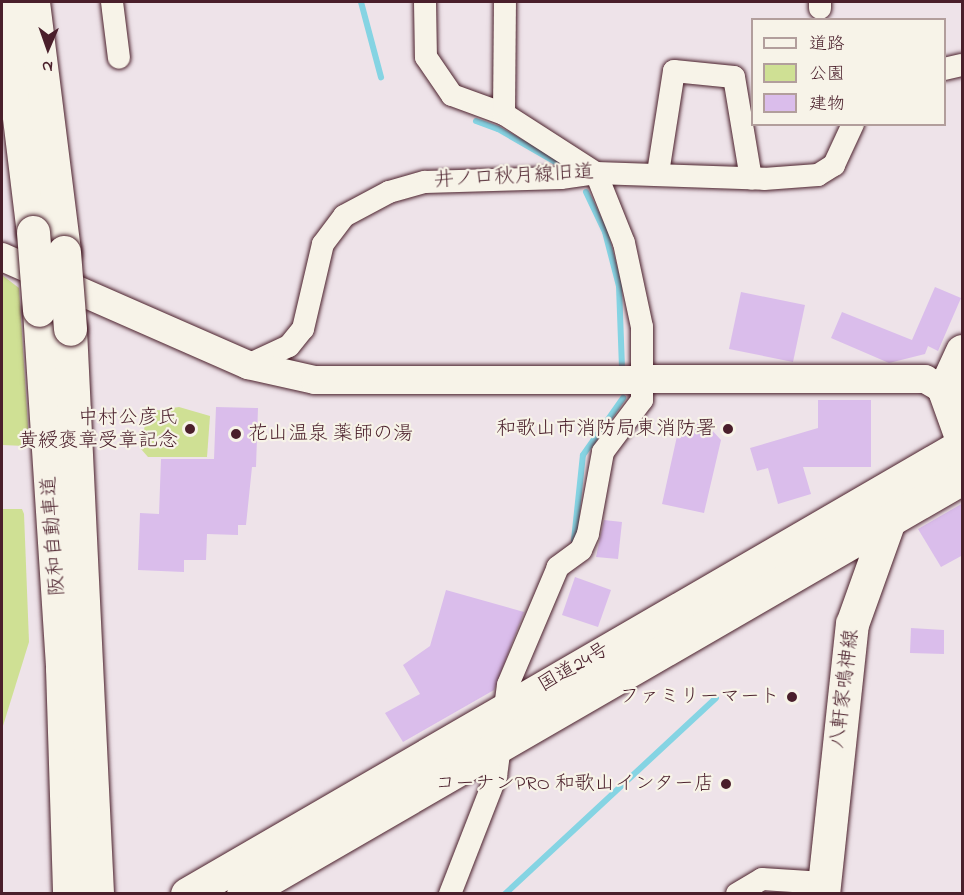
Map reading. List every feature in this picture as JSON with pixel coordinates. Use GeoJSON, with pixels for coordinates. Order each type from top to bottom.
{"type":"FeatureCollection","features":[{"type":"Feature","properties":{"kind":"main road","name":"阪和自動車道"},"geometry":{"type":"LineString","coordinates":[[4,2],[33,232],[39,310],[62,668],[69,894]]}},
{"type":"Feature","properties":{"kind":"main road","name":"阪和自動車道"},"geometry":{"type":"LineString","coordinates":[[33,2],[64,252],[70,329],[97,894]]}},
{"type":"Feature","properties":{"kind":"main road"},"geometry":{"type":"LineString","coordinates":[[963,351],[944,390],[963,440]]}},
{"type":"Feature","properties":{"kind":"main road","name":"国道24号"},"geometry":{"type":"LineString","coordinates":[[243,894],[503,741],[884,506],[963,445]]}},
{"type":"Feature","properties":{"kind":"main road","name":"国道24号"},"geometry":{"type":"LineString","coordinates":[[187,894],[508,706],[884,506],[963,478]]}},
{"type":"Feature","properties":{"kind":"main road","name":"八軒家鳴神線"},"geometry":{"type":"LineString","coordinates":[[823,888],[852,624],[884,506]]}},
{"type":"Feature","properties":{"kind":"street"},"geometry":{"type":"LineString","coordinates":[[112,2],[119,58]]}},
{"type":"Feature","properties":{"kind":"street"},"geometry":{"type":"LineString","coordinates":[[425,2],[426,57],[452,95],[504,114],[596,173],[624,243],[642,327],[642,400],[603,452],[588,534],[581,550],[558,567],[508,685],[508,706],[496,776],[450,894]]}},
{"type":"Feature","properties":{"kind":"street"},"geometry":{"type":"LineString","coordinates":[[504,114],[505,2]]}},
{"type":"Feature","properties":{"kind":"street"},"geometry":{"type":"LineString","coordinates":[[946,69],[963,65]]}},
{"type":"Feature","properties":{"kind":"street"},"geometry":{"type":"LineString","coordinates":[[658,173],[674,71],[734,77],[751,179]]}},
{"type":"Feature","properties":{"kind":"street","name":"井ノ口秋月線旧道"},"geometry":{"type":"LineString","coordinates":[[248,365],[289,346],[303,329],[323,244],[344,216],[360,204],[425,182],[561,178],[596,173],[658,173],[751,179],[818,175],[834,165],[852,126]]}},
{"type":"Feature","properties":{"kind":"street"},"geometry":{"type":"LineString","coordinates":[[4,254],[248,365],[315,380],[925,379],[944,390]]}},
{"type":"Feature","properties":{"kind":"street"},"geometry":{"type":"LineString","coordinates":[[736,894],[762,879],[823,888]]}},
{"type":"Feature","properties":{"kind":"green space"},"geometry":{"type":"Polygon","coordinates":[[[2,275],[19,288],[29,442],[25,446],[2,445],[2,275]]]}},
{"type":"Feature","properties":{"kind":"green space"},"geometry":{"type":"Polygon","coordinates":[[[179,407],[210,416],[207,457],[148,457],[141,449],[146,417],[153,411],[179,407]]]}},
{"type":"Feature","properties":{"kind":"green space"},"geometry":{"type":"Polygon","coordinates":[[[2,509],[22,509],[24,514],[29,642],[2,729],[2,509]]]}},
{"type":"Feature","properties":{"kind":"building"},"geometry":{"type":"Polygon","coordinates":[[[935,287],[961,298],[938,351],[928,346],[925,354],[889,363],[831,338],[842,312],[912,340],[935,287]]]}},
{"type":"Feature","properties":{"kind":"building"},"geometry":{"type":"Polygon","coordinates":[[[741,292],[805,305],[793,362],[729,349],[741,292]]]}},
{"type":"Feature","properties":{"kind":"building"},"geometry":{"type":"Polygon","coordinates":[[[818,400],[871,400],[871,467],[803,467],[811,494],[778,504],[768,468],[757,471],[750,448],[818,428],[818,400]]]}},
{"type":"Feature","properties":{"kind":"building"},"geometry":{"type":"Polygon","coordinates":[[[216,407],[258,408],[256,467],[252,467],[246,525],[238,525],[238,535],[207,534],[206,560],[184,560],[184,572],[138,570],[140,513],[159,514],[161,459],[214,459],[216,407]]]}},
{"type":"Feature","properties":{"kind":"building"},"geometry":{"type":"Polygon","coordinates":[[[689,422],[709,427],[721,440],[704,513],[662,504],[679,427],[687,428],[689,422]]]}},
{"type":"Feature","properties":{"kind":"building"},"geometry":{"type":"Polygon","coordinates":[[[963,503],[963,555],[941,567],[918,529],[963,503]]]}},
{"type":"Feature","properties":{"kind":"building"},"geometry":{"type":"Polygon","coordinates":[[[604,520],[622,522],[618,559],[596,557],[604,520]]]}},
{"type":"Feature","properties":{"kind":"building"},"geometry":{"type":"Polygon","coordinates":[[[575,577],[611,590],[598,627],[562,615],[575,577]]]}},
{"type":"Feature","properties":{"kind":"building"},"geometry":{"type":"Polygon","coordinates":[[[446,590],[524,612],[494,690],[403,742],[385,713],[420,694],[403,665],[430,646],[446,590]]]}},
{"type":"Feature","properties":{"kind":"building"},"geometry":{"type":"Polygon","coordinates":[[[911,628],[944,630],[944,654],[910,653],[911,628]]]}},
{"type":"Feature","properties":{"kind":"waterway"},"geometry":{"type":"LineString","coordinates":[[361,2],[381,77]]}},
{"type":"Feature","properties":{"kind":"waterway"},"geometry":{"type":"LineString","coordinates":[[476,121],[498,129],[564,167]]}},
{"type":"Feature","properties":{"kind":"waterway"},"geometry":{"type":"LineString","coordinates":[[586,192],[605,232],[619,286],[622,366]]}},
{"type":"Feature","properties":{"kind":"waterway"},"geometry":{"type":"LineString","coordinates":[[574,540],[583,455],[623,398]]}},
{"type":"Feature","properties":{"kind":"waterway"},"geometry":{"type":"LineString","coordinates":[[505,894],[716,698]]}},
{"type":"Feature","properties":{"kind":"place","name":"中村公彦氏 黄綬褒章受章記念"},"geometry":{"type":"Point","coordinates":[190,429]}},
{"type":"Feature","properties":{"kind":"place","name":"和歌山市消防局東消防署"},"geometry":{"type":"Point","coordinates":[728,429]}},
{"type":"Feature","properties":{"kind":"place","name":"花山温泉 薬師の湯"},"geometry":{"type":"Point","coordinates":[236,434]}},
{"type":"Feature","properties":{"kind":"place","name":"ファミリーマート"},"geometry":{"type":"Point","coordinates":[792,697]}},
{"type":"Feature","properties":{"kind":"place","name":"コーナンPRO 和歌山インター店"},"geometry":{"type":"Point","coordinates":[726,784]}}]}
